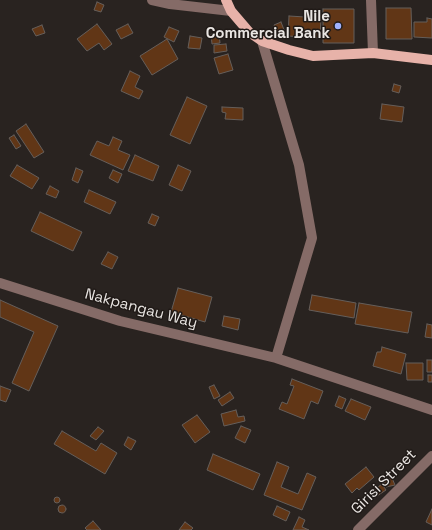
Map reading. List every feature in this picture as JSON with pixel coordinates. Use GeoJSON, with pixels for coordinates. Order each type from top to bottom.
{"type":"FeatureCollection","features":[{"type":"Feature","properties":{"kind":"main road"},"geometry":{"type":"LineString","coordinates":[[226,0],[231,11],[249,32],[262,41],[289,50],[313,56],[373,53],[432,60]]}},
{"type":"Feature","properties":{"kind":"street"},"geometry":{"type":"LineString","coordinates":[[152,0],[170,4],[231,11]]}},
{"type":"Feature","properties":{"kind":"street"},"geometry":{"type":"LineString","coordinates":[[372,0],[373,53]]}},
{"type":"Feature","properties":{"kind":"street"},"geometry":{"type":"LineString","coordinates":[[262,41],[299,165],[312,238],[276,358]]}},
{"type":"Feature","properties":{"kind":"street","name":"Nakpangau Way"},"geometry":{"type":"LineString","coordinates":[[0,283],[120,321],[276,358],[432,410]]}},
{"type":"Feature","properties":{"kind":"street","name":"Girisi Street"},"geometry":{"type":"LineString","coordinates":[[358,530],[432,456]]}},
{"type":"Feature","properties":{"kind":"building"},"geometry":{"type":"Polygon","coordinates":[[[97,2],[104,5],[101,12],[94,10],[97,2]]]}},
{"type":"Feature","properties":{"kind":"building"},"geometry":{"type":"Polygon","coordinates":[[[386,8],[411,8],[412,39],[386,39],[386,8]]]}},
{"type":"Feature","properties":{"kind":"building","name":"Nile Commercial Bank"},"geometry":{"type":"Polygon","coordinates":[[[323,9],[354,9],[354,43],[323,43],[323,9]]]}},
{"type":"Feature","properties":{"kind":"building"},"geometry":{"type":"Polygon","coordinates":[[[289,16],[321,18],[320,38],[288,36],[289,16]]]}},
{"type":"Feature","properties":{"kind":"building"},"geometry":{"type":"Polygon","coordinates":[[[427,18],[432,19],[432,38],[414,37],[414,22],[427,22],[427,18]]]}},
{"type":"Feature","properties":{"kind":"building"},"geometry":{"type":"Polygon","coordinates":[[[281,22],[286,35],[280,38],[274,25],[281,22]]]}},
{"type":"Feature","properties":{"kind":"building"},"geometry":{"type":"Polygon","coordinates":[[[97,24],[112,44],[104,50],[99,43],[87,51],[77,39],[97,24]]]}},
{"type":"Feature","properties":{"kind":"building"},"geometry":{"type":"Polygon","coordinates":[[[128,24],[133,33],[121,39],[116,30],[128,24]]]}},
{"type":"Feature","properties":{"kind":"building"},"geometry":{"type":"Polygon","coordinates":[[[42,25],[45,33],[36,36],[32,29],[42,25]]]}},
{"type":"Feature","properties":{"kind":"building"},"geometry":{"type":"Polygon","coordinates":[[[169,27],[179,31],[174,42],[164,37],[169,27]]]}},
{"type":"Feature","properties":{"kind":"building"},"geometry":{"type":"Polygon","coordinates":[[[219,33],[220,43],[212,44],[211,34],[219,33]]]}},
{"type":"Feature","properties":{"kind":"building"},"geometry":{"type":"Polygon","coordinates":[[[190,36],[202,38],[200,49],[188,48],[190,36]]]}},
{"type":"Feature","properties":{"kind":"building"},"geometry":{"type":"Polygon","coordinates":[[[167,39],[178,59],[152,75],[140,56],[167,39]]]}},
{"type":"Feature","properties":{"kind":"building"},"geometry":{"type":"Polygon","coordinates":[[[226,44],[227,51],[214,53],[214,45],[226,44]]]}},
{"type":"Feature","properties":{"kind":"building"},"geometry":{"type":"Polygon","coordinates":[[[228,54],[233,70],[219,74],[214,58],[228,54]]]}},
{"type":"Feature","properties":{"kind":"building"},"geometry":{"type":"Polygon","coordinates":[[[130,71],[140,76],[135,87],[143,91],[139,99],[121,91],[130,71]]]}},
{"type":"Feature","properties":{"kind":"building"},"geometry":{"type":"Polygon","coordinates":[[[394,84],[401,86],[399,93],[392,91],[394,84]]]}},
{"type":"Feature","properties":{"kind":"building"},"geometry":{"type":"Polygon","coordinates":[[[187,97],[207,106],[190,144],[170,135],[187,97]]]}},
{"type":"Feature","properties":{"kind":"building"},"geometry":{"type":"Polygon","coordinates":[[[382,104],[404,107],[402,122],[380,119],[382,104]]]}},
{"type":"Feature","properties":{"kind":"building"},"geometry":{"type":"Polygon","coordinates":[[[222,107],[243,108],[243,120],[225,119],[226,113],[222,112],[222,107]]]}},
{"type":"Feature","properties":{"kind":"building"},"geometry":{"type":"Polygon","coordinates":[[[26,124],[44,152],[34,158],[16,131],[26,124]]]}},
{"type":"Feature","properties":{"kind":"building"},"geometry":{"type":"Polygon","coordinates":[[[14,135],[21,146],[16,149],[9,138],[14,135]]]}},
{"type":"Feature","properties":{"kind":"building"},"geometry":{"type":"Polygon","coordinates":[[[113,137],[122,141],[118,150],[130,155],[123,170],[90,155],[97,141],[109,146],[113,137]]]}},
{"type":"Feature","properties":{"kind":"building"},"geometry":{"type":"Polygon","coordinates":[[[135,155],[159,166],[153,181],[128,171],[135,155]]]}},
{"type":"Feature","properties":{"kind":"building"},"geometry":{"type":"Polygon","coordinates":[[[17,165],[39,178],[32,189],[10,176],[17,165]]]}},
{"type":"Feature","properties":{"kind":"building"},"geometry":{"type":"Polygon","coordinates":[[[178,165],[191,171],[182,191],[169,185],[178,165]]]}},
{"type":"Feature","properties":{"kind":"building"},"geometry":{"type":"Polygon","coordinates":[[[76,168],[83,171],[78,183],[72,180],[76,168]]]}},
{"type":"Feature","properties":{"kind":"building"},"geometry":{"type":"Polygon","coordinates":[[[113,170],[122,174],[118,183],[109,178],[113,170]]]}},
{"type":"Feature","properties":{"kind":"building"},"geometry":{"type":"Polygon","coordinates":[[[50,186],[59,191],[56,198],[46,194],[50,186]]]}},
{"type":"Feature","properties":{"kind":"building"},"geometry":{"type":"Polygon","coordinates":[[[89,190],[116,202],[110,214],[84,202],[89,190]]]}},
{"type":"Feature","properties":{"kind":"building"},"geometry":{"type":"Polygon","coordinates":[[[40,212],[82,232],[73,251],[31,231],[40,212]]]}},
{"type":"Feature","properties":{"kind":"building"},"geometry":{"type":"Polygon","coordinates":[[[152,214],[159,217],[155,226],[148,223],[152,214]]]}},
{"type":"Feature","properties":{"kind":"building"},"geometry":{"type":"Polygon","coordinates":[[[108,252],[118,257],[112,269],[101,264],[108,252]]]}},
{"type":"Feature","properties":{"kind":"building"},"geometry":{"type":"Polygon","coordinates":[[[178,288],[212,297],[205,322],[171,312],[178,288]]]}},
{"type":"Feature","properties":{"kind":"building"},"geometry":{"type":"Polygon","coordinates":[[[312,295],[356,303],[354,318],[309,310],[312,295]]]}},
{"type":"Feature","properties":{"kind":"building"},"geometry":{"type":"Polygon","coordinates":[[[0,300],[58,326],[29,391],[12,383],[34,332],[0,317],[0,300]]]}},
{"type":"Feature","properties":{"kind":"building"},"geometry":{"type":"Polygon","coordinates":[[[359,303],[412,312],[408,333],[355,324],[359,303]]]}},
{"type":"Feature","properties":{"kind":"building"},"geometry":{"type":"Polygon","coordinates":[[[224,316],[240,319],[238,330],[222,326],[224,316]]]}},
{"type":"Feature","properties":{"kind":"building"},"geometry":{"type":"Polygon","coordinates":[[[427,324],[432,325],[432,338],[425,337],[427,324]]]}},
{"type":"Feature","properties":{"kind":"building"},"geometry":{"type":"Polygon","coordinates":[[[382,347],[406,354],[401,374],[373,366],[377,352],[381,352],[382,347]]]}},
{"type":"Feature","properties":{"kind":"building"},"geometry":{"type":"Polygon","coordinates":[[[427,360],[432,360],[432,372],[427,372],[427,360]]]}},
{"type":"Feature","properties":{"kind":"building"},"geometry":{"type":"Polygon","coordinates":[[[406,363],[423,363],[423,380],[407,380],[406,363]]]}},
{"type":"Feature","properties":{"kind":"building"},"geometry":{"type":"Polygon","coordinates":[[[428,375],[432,375],[432,382],[428,382],[428,375]]]}},
{"type":"Feature","properties":{"kind":"building"},"geometry":{"type":"Polygon","coordinates":[[[292,379],[323,391],[318,404],[311,401],[304,419],[279,409],[282,402],[287,404],[294,386],[290,385],[292,379]]]}},
{"type":"Feature","properties":{"kind":"building"},"geometry":{"type":"Polygon","coordinates":[[[214,385],[220,396],[214,399],[209,387],[214,385]]]}},
{"type":"Feature","properties":{"kind":"building"},"geometry":{"type":"Polygon","coordinates":[[[0,386],[11,390],[6,402],[0,400],[0,386]]]}},
{"type":"Feature","properties":{"kind":"building"},"geometry":{"type":"Polygon","coordinates":[[[230,392],[234,398],[222,406],[218,400],[230,392]]]}},
{"type":"Feature","properties":{"kind":"building"},"geometry":{"type":"Polygon","coordinates":[[[339,396],[346,399],[342,409],[335,406],[339,396]]]}},
{"type":"Feature","properties":{"kind":"building"},"geometry":{"type":"Polygon","coordinates":[[[351,399],[371,407],[365,420],[345,411],[351,399]]]}},
{"type":"Feature","properties":{"kind":"building"},"geometry":{"type":"Polygon","coordinates":[[[236,410],[238,417],[244,416],[245,421],[224,426],[221,414],[236,410]]]}},
{"type":"Feature","properties":{"kind":"building"},"geometry":{"type":"Polygon","coordinates":[[[197,415],[210,432],[195,443],[182,425],[197,415]]]}},
{"type":"Feature","properties":{"kind":"building"},"geometry":{"type":"Polygon","coordinates":[[[241,426],[251,430],[245,443],[235,438],[241,426]]]}},
{"type":"Feature","properties":{"kind":"building"},"geometry":{"type":"Polygon","coordinates":[[[98,427],[104,431],[96,440],[90,436],[98,427]]]}},
{"type":"Feature","properties":{"kind":"building"},"geometry":{"type":"Polygon","coordinates":[[[62,431],[96,451],[101,443],[117,453],[105,474],[54,444],[62,431]]]}},
{"type":"Feature","properties":{"kind":"building"},"geometry":{"type":"Polygon","coordinates":[[[128,437],[136,441],[131,450],[124,445],[128,437]]]}},
{"type":"Feature","properties":{"kind":"building"},"geometry":{"type":"Polygon","coordinates":[[[213,454],[260,474],[253,490],[207,470],[213,454]]]}},
{"type":"Feature","properties":{"kind":"building"},"geometry":{"type":"Polygon","coordinates":[[[277,462],[289,467],[281,487],[298,494],[307,473],[316,477],[302,510],[264,495],[277,462]]]}},
{"type":"Feature","properties":{"kind":"building"},"geometry":{"type":"Polygon","coordinates":[[[366,467],[374,477],[359,490],[357,488],[352,493],[345,484],[366,467]]]}},
{"type":"Feature","properties":{"kind":"building"},"geometry":{"type":"Polygon","coordinates":[[[392,478],[395,485],[386,487],[384,481],[392,478]]]}},
{"type":"Feature","properties":{"kind":"building"},"geometry":{"type":"Polygon","coordinates":[[[382,484],[386,490],[374,498],[370,493],[382,484]]]}},
{"type":"Feature","properties":{"kind":"building"},"geometry":{"type":"Polygon","coordinates":[[[57,497],[60,500],[57,503],[54,500],[57,497]]]}},
{"type":"Feature","properties":{"kind":"building"},"geometry":{"type":"Polygon","coordinates":[[[62,505],[65,506],[65,512],[62,513],[59,512],[58,509],[59,506],[62,505]]]}},
{"type":"Feature","properties":{"kind":"building"},"geometry":{"type":"Polygon","coordinates":[[[277,506],[290,512],[286,521],[273,515],[277,506]]]}},
{"type":"Feature","properties":{"kind":"building"},"geometry":{"type":"Polygon","coordinates":[[[432,509],[432,525],[426,522],[432,509]]]}},
{"type":"Feature","properties":{"kind":"building"},"geometry":{"type":"Polygon","coordinates":[[[299,517],[305,520],[302,527],[309,530],[293,530],[299,517]]]}},
{"type":"Feature","properties":{"kind":"building"},"geometry":{"type":"Polygon","coordinates":[[[93,521],[101,530],[87,530],[85,528],[93,521]]]}},
{"type":"Feature","properties":{"kind":"building"},"geometry":{"type":"Polygon","coordinates":[[[185,522],[193,528],[191,530],[179,530],[185,522]]]}},
{"type":"Feature","properties":{"kind":"place","name":"Nile Commercial Bank"},"geometry":{"type":"Point","coordinates":[338,26]}}]}
